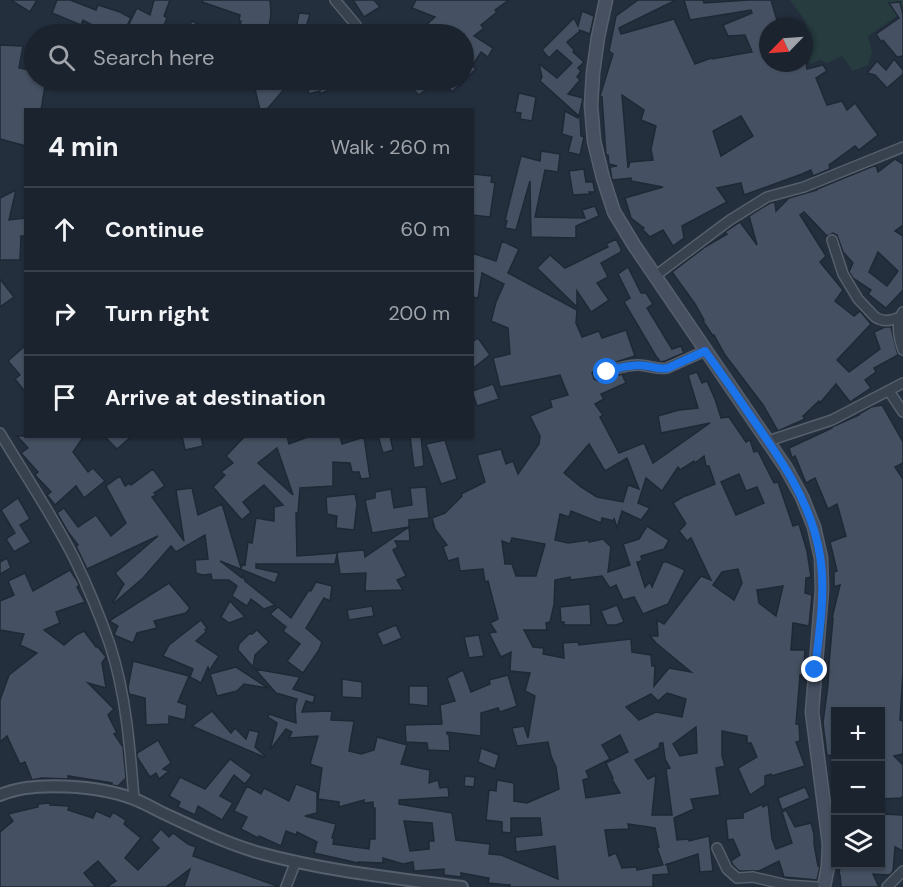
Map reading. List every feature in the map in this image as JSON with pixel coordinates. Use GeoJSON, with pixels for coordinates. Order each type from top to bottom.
{"type":"FeatureCollection","features":[{"type":"Feature","properties":{"kind":"main road"},"geometry":{"type":"LineString","coordinates":[[606,0],[598,37],[591,105],[594,141],[614,212],[705,351],[786,468],[802,497],[814,528],[821,558],[822,591],[812,712],[829,844],[824,887]]}},
{"type":"Feature","properties":{"kind":"street"},"geometry":{"type":"LineString","coordinates":[[335,0],[355,24]]}},
{"type":"Feature","properties":{"kind":"street"},"geometry":{"type":"LineString","coordinates":[[655,276],[730,220],[767,197],[804,187],[903,147]]}},
{"type":"Feature","properties":{"kind":"street"},"geometry":{"type":"LineString","coordinates":[[832,240],[843,274],[858,299],[874,317],[889,321],[901,315]]}},
{"type":"Feature","properties":{"kind":"street"},"geometry":{"type":"LineString","coordinates":[[901,315],[899,331],[903,350]]}},
{"type":"Feature","properties":{"kind":"street"},"geometry":{"type":"LineString","coordinates":[[599,374],[631,366],[650,366],[662,370],[705,351]]}},
{"type":"Feature","properties":{"kind":"street"},"geometry":{"type":"LineString","coordinates":[[768,441],[832,420],[903,383]]}},
{"type":"Feature","properties":{"kind":"street"},"geometry":{"type":"LineString","coordinates":[[889,391],[903,412]]}},
{"type":"Feature","properties":{"kind":"street"},"geometry":{"type":"LineString","coordinates":[[0,433],[74,559],[97,609],[110,647],[125,715],[134,799]]}},
{"type":"Feature","properties":{"kind":"street"},"geometry":{"type":"LineString","coordinates":[[0,795],[22,788],[45,786],[88,789],[134,799],[233,844],[261,853],[337,870],[462,887]]}},
{"type":"Feature","properties":{"kind":"street"},"geometry":{"type":"LineString","coordinates":[[717,848],[727,869],[737,878],[753,877],[788,885],[817,887]]}},
{"type":"Feature","properties":{"kind":"street"},"geometry":{"type":"LineString","coordinates":[[286,887],[296,861]]}},
{"type":"Feature","properties":{"kind":"street"},"geometry":{"type":"LineString","coordinates":[[888,887],[903,871]]}},
{"type":"Feature","properties":{"kind":"green space"},"geometry":{"type":"Polygon","coordinates":[[[790,0],[903,0],[903,12],[868,36],[872,52],[868,65],[853,71],[842,56],[827,63],[821,60],[813,63],[813,18],[803,18],[790,0]]]}},
{"type":"Feature","properties":{"kind":"building"},"geometry":{"type":"Polygon","coordinates":[[[11,0],[37,0],[30,12],[11,0]]]}},
{"type":"Feature","properties":{"kind":"building"},"geometry":{"type":"Polygon","coordinates":[[[57,0],[70,0],[96,10],[98,5],[131,18],[128,24],[90,24],[83,20],[81,24],[79,24],[52,13],[57,0]]]}},
{"type":"Feature","properties":{"kind":"building"},"geometry":{"type":"Polygon","coordinates":[[[154,0],[170,0],[164,16],[167,18],[164,24],[129,24],[137,8],[150,15],[154,0]]]}},
{"type":"Feature","properties":{"kind":"building"},"geometry":{"type":"Polygon","coordinates":[[[203,0],[270,0],[270,24],[240,24],[240,15],[202,2],[203,0]]]}},
{"type":"Feature","properties":{"kind":"building"},"geometry":{"type":"Polygon","coordinates":[[[353,0],[374,0],[380,7],[364,17],[353,0]]]}},
{"type":"Feature","properties":{"kind":"building"},"geometry":{"type":"Polygon","coordinates":[[[416,0],[509,0],[495,10],[497,12],[481,25],[484,28],[474,36],[474,24],[427,24],[435,17],[412,8],[416,0]]]}},
{"type":"Feature","properties":{"kind":"building"},"geometry":{"type":"Polygon","coordinates":[[[638,0],[676,0],[619,28],[621,34],[674,19],[695,64],[711,58],[752,52],[745,35],[728,36],[723,25],[752,13],[751,10],[690,20],[684,0],[703,0],[704,3],[771,0],[776,18],[759,18],[759,72],[813,72],[813,68],[823,65],[827,71],[816,78],[827,105],[842,101],[847,110],[855,103],[878,135],[859,150],[855,146],[829,165],[830,169],[813,176],[811,170],[744,195],[741,183],[717,188],[727,202],[682,226],[684,238],[673,246],[663,230],[650,237],[642,229],[644,228],[631,218],[625,198],[663,187],[631,181],[631,178],[612,180],[610,167],[617,166],[609,164],[608,155],[606,155],[602,97],[600,96],[613,54],[609,51],[616,16],[638,0]],[[622,95],[628,168],[630,162],[653,160],[651,149],[656,126],[641,120],[644,110],[622,95]],[[741,116],[713,131],[721,156],[753,136],[741,116]]]}},
{"type":"Feature","properties":{"kind":"building"},"geometry":{"type":"Polygon","coordinates":[[[900,2],[903,15],[903,56],[897,57],[876,34],[899,18],[889,3],[900,2]]]}},
{"type":"Feature","properties":{"kind":"building"},"geometry":{"type":"Polygon","coordinates":[[[582,11],[594,16],[590,34],[579,30],[567,42],[574,50],[573,52],[584,62],[578,68],[581,71],[577,77],[580,80],[568,94],[583,98],[579,116],[540,81],[542,77],[539,64],[557,78],[572,63],[557,50],[549,58],[542,50],[574,18],[578,26],[582,11]]]}},
{"type":"Feature","properties":{"kind":"building"},"geometry":{"type":"Polygon","coordinates":[[[299,13],[310,14],[307,24],[297,24],[299,13]]]}},
{"type":"Feature","properties":{"kind":"building"},"geometry":{"type":"Polygon","coordinates":[[[474,36],[493,48],[488,57],[481,52],[474,63],[474,36]]]}},
{"type":"Feature","properties":{"kind":"building"},"geometry":{"type":"Polygon","coordinates":[[[0,45],[23,46],[19,68],[24,69],[24,90],[44,90],[41,108],[24,108],[24,145],[0,139],[0,45]]]}},
{"type":"Feature","properties":{"kind":"building"},"geometry":{"type":"Polygon","coordinates":[[[894,59],[903,70],[903,74],[887,88],[875,75],[867,73],[877,61],[886,70],[894,59]]]}},
{"type":"Feature","properties":{"kind":"building"},"geometry":{"type":"Polygon","coordinates":[[[255,90],[283,90],[268,108],[260,108],[255,90]]]}},
{"type":"Feature","properties":{"kind":"building"},"geometry":{"type":"Polygon","coordinates":[[[308,90],[329,90],[320,94],[320,91],[309,94],[308,90]]]}},
{"type":"Feature","properties":{"kind":"building"},"geometry":{"type":"Polygon","coordinates":[[[414,90],[425,90],[419,95],[414,90]]]}},
{"type":"Feature","properties":{"kind":"building"},"geometry":{"type":"Polygon","coordinates":[[[519,93],[536,97],[532,121],[520,119],[521,113],[515,112],[519,93]]]}},
{"type":"Feature","properties":{"kind":"building"},"geometry":{"type":"Polygon","coordinates":[[[565,111],[578,118],[580,116],[581,136],[584,137],[580,155],[568,152],[572,137],[562,134],[565,111]]]}},
{"type":"Feature","properties":{"kind":"building"},"geometry":{"type":"Polygon","coordinates":[[[541,151],[560,154],[558,172],[545,170],[535,217],[585,218],[582,210],[595,206],[599,216],[576,226],[576,238],[531,237],[530,181],[516,230],[505,228],[521,156],[540,161],[541,151]]]}},
{"type":"Feature","properties":{"kind":"building"},"geometry":{"type":"Polygon","coordinates":[[[895,159],[903,164],[903,225],[895,231],[903,236],[903,290],[886,308],[868,294],[871,290],[853,278],[849,272],[853,263],[843,252],[837,235],[833,233],[827,236],[804,212],[800,215],[826,256],[820,262],[843,290],[835,301],[854,316],[860,311],[871,324],[837,360],[849,372],[880,349],[874,332],[885,327],[891,327],[898,355],[874,368],[876,372],[865,380],[871,388],[850,402],[836,384],[820,403],[819,401],[803,416],[805,419],[778,431],[763,405],[725,355],[695,304],[672,272],[705,247],[727,234],[725,232],[740,222],[757,245],[749,216],[770,203],[775,202],[776,211],[789,198],[817,190],[876,165],[878,172],[895,159]],[[878,252],[869,272],[887,286],[898,271],[878,252]]]}},
{"type":"Feature","properties":{"kind":"building"},"geometry":{"type":"Polygon","coordinates":[[[584,169],[586,182],[593,182],[595,192],[573,195],[569,171],[584,169]]]}},
{"type":"Feature","properties":{"kind":"building"},"geometry":{"type":"Polygon","coordinates":[[[474,174],[492,176],[491,182],[495,183],[490,217],[474,215],[474,174]]]}},
{"type":"Feature","properties":{"kind":"building"},"geometry":{"type":"Polygon","coordinates":[[[16,190],[9,220],[24,218],[20,260],[0,260],[0,198],[16,190]]]}},
{"type":"Feature","properties":{"kind":"building"},"geometry":{"type":"Polygon","coordinates":[[[616,239],[621,252],[601,263],[608,277],[597,283],[609,300],[591,312],[577,291],[577,307],[537,268],[550,255],[565,268],[608,247],[606,244],[616,239]]]}},
{"type":"Feature","properties":{"kind":"building"},"geometry":{"type":"Polygon","coordinates":[[[502,241],[519,249],[508,273],[577,310],[576,323],[582,337],[599,331],[602,338],[626,330],[635,356],[597,368],[592,373],[594,379],[598,381],[622,374],[626,383],[601,394],[604,399],[595,404],[603,415],[600,417],[619,453],[644,443],[653,463],[710,423],[661,433],[658,416],[698,408],[688,375],[697,372],[702,383],[707,381],[721,418],[729,417],[746,442],[750,440],[754,452],[758,451],[774,483],[778,482],[793,526],[799,524],[807,551],[811,577],[806,578],[805,593],[812,595],[809,626],[793,623],[791,650],[805,650],[803,675],[800,675],[796,724],[799,724],[800,741],[796,742],[805,766],[765,776],[765,785],[750,795],[738,768],[757,757],[751,743],[747,743],[747,736],[722,731],[722,756],[725,766],[716,768],[720,795],[691,799],[694,809],[674,818],[677,840],[688,839],[689,841],[709,836],[713,871],[700,872],[698,854],[667,864],[669,874],[653,875],[653,887],[509,887],[510,885],[488,883],[489,878],[461,873],[461,877],[444,875],[444,869],[414,871],[413,862],[403,864],[383,858],[383,863],[358,863],[314,853],[317,842],[297,832],[296,835],[286,831],[281,846],[241,829],[247,817],[234,811],[247,786],[261,794],[264,788],[289,801],[296,784],[317,792],[317,813],[305,816],[336,824],[332,838],[334,838],[333,844],[369,849],[370,839],[375,839],[373,802],[364,803],[364,800],[339,807],[339,802],[318,799],[322,768],[310,764],[318,736],[289,738],[292,732],[286,729],[270,750],[277,723],[268,717],[269,714],[296,723],[297,699],[276,693],[255,669],[300,677],[293,689],[315,696],[313,703],[306,701],[302,712],[332,711],[331,720],[354,721],[349,751],[361,754],[374,750],[377,737],[407,745],[401,764],[430,770],[429,783],[438,780],[440,788],[448,787],[449,797],[399,800],[399,804],[452,813],[456,840],[490,844],[489,854],[501,855],[558,879],[555,846],[516,852],[515,837],[542,835],[540,818],[511,818],[511,833],[502,832],[502,822],[486,820],[489,790],[496,791],[497,780],[514,783],[514,801],[527,803],[559,789],[556,767],[548,742],[517,746],[512,728],[524,726],[528,738],[535,696],[525,691],[530,673],[510,671],[511,652],[501,657],[489,633],[496,632],[490,623],[498,619],[488,581],[485,582],[483,569],[460,571],[458,558],[448,561],[443,547],[447,545],[435,529],[432,518],[445,513],[462,496],[461,494],[485,482],[477,455],[501,449],[506,464],[513,461],[518,474],[539,444],[540,436],[530,416],[552,407],[550,400],[568,395],[560,375],[500,387],[493,358],[510,354],[508,328],[491,321],[504,284],[482,273],[478,298],[474,297],[474,254],[496,261],[502,241]],[[589,444],[564,473],[597,497],[623,502],[628,485],[639,489],[627,458],[605,471],[589,444]],[[704,456],[695,463],[694,461],[680,470],[678,467],[662,491],[646,478],[638,503],[650,508],[641,520],[622,511],[617,528],[614,518],[614,521],[602,518],[601,523],[571,511],[569,517],[560,514],[555,540],[568,543],[603,539],[611,547],[608,572],[630,565],[623,544],[639,539],[647,526],[669,540],[664,549],[641,556],[642,561],[637,562],[645,587],[650,582],[652,587],[663,562],[685,570],[668,604],[643,614],[634,597],[623,600],[616,585],[610,588],[602,576],[555,580],[554,605],[550,622],[546,623],[547,630],[524,630],[533,647],[544,648],[543,654],[564,658],[563,643],[578,642],[579,645],[631,639],[632,652],[651,655],[652,666],[655,666],[654,686],[669,668],[691,672],[650,636],[658,636],[657,620],[664,624],[701,576],[711,580],[691,538],[687,541],[679,531],[686,524],[673,503],[686,495],[715,484],[704,456]],[[739,474],[721,482],[736,515],[764,503],[757,487],[746,491],[739,474]],[[512,538],[510,544],[502,541],[505,564],[512,564],[516,576],[536,576],[545,544],[512,538]],[[738,569],[722,572],[713,585],[734,600],[742,583],[738,569]],[[783,586],[757,590],[759,603],[776,616],[783,586]],[[667,693],[658,701],[651,694],[626,707],[639,720],[656,712],[682,717],[686,699],[667,693]],[[696,727],[673,744],[680,756],[697,753],[696,727]],[[620,735],[602,745],[610,759],[586,771],[589,778],[583,780],[586,798],[620,793],[606,763],[628,752],[620,735]],[[660,743],[659,748],[635,760],[648,779],[656,775],[652,815],[672,815],[666,769],[670,768],[665,759],[663,743],[660,743]],[[404,821],[410,851],[429,849],[429,841],[434,841],[432,823],[404,821]],[[628,824],[629,829],[605,830],[609,856],[616,853],[622,868],[637,867],[637,870],[663,865],[657,848],[659,847],[655,828],[628,824]]]}},
{"type":"Feature","properties":{"kind":"building"},"geometry":{"type":"Polygon","coordinates":[[[628,267],[641,293],[646,293],[653,304],[647,308],[672,349],[681,346],[684,353],[660,362],[657,358],[624,302],[630,298],[618,274],[628,267]]]}},
{"type":"Feature","properties":{"kind":"building"},"geometry":{"type":"Polygon","coordinates":[[[0,279],[14,297],[0,307],[0,279]]]}},
{"type":"Feature","properties":{"kind":"building"},"geometry":{"type":"Polygon","coordinates":[[[478,338],[490,355],[474,367],[474,341],[478,338]]]}},
{"type":"Feature","properties":{"kind":"building"},"geometry":{"type":"Polygon","coordinates":[[[24,347],[24,390],[15,379],[20,375],[8,361],[24,347]]]}},
{"type":"Feature","properties":{"kind":"building"},"geometry":{"type":"Polygon","coordinates":[[[493,384],[499,399],[477,406],[474,390],[493,384]]]}},
{"type":"Feature","properties":{"kind":"building"},"geometry":{"type":"Polygon","coordinates":[[[882,405],[903,442],[903,463],[895,467],[903,479],[903,671],[900,720],[903,721],[903,754],[894,756],[903,765],[903,796],[901,798],[885,799],[885,707],[831,707],[831,755],[827,755],[823,723],[832,618],[840,585],[834,587],[834,572],[837,571],[830,542],[846,536],[837,504],[828,509],[815,478],[806,483],[795,456],[792,458],[789,448],[871,407],[882,405]]]}},
{"type":"Feature","properties":{"kind":"building"},"geometry":{"type":"Polygon","coordinates":[[[17,436],[83,438],[73,452],[88,472],[93,468],[105,481],[84,498],[76,486],[55,505],[47,495],[51,492],[35,475],[38,472],[21,453],[28,448],[17,436]]]}},
{"type":"Feature","properties":{"kind":"building"},"geometry":{"type":"Polygon","coordinates":[[[106,438],[130,438],[117,449],[106,438]]]}},
{"type":"Feature","properties":{"kind":"building"},"geometry":{"type":"Polygon","coordinates":[[[182,438],[201,438],[203,446],[185,450],[182,438]]]}},
{"type":"Feature","properties":{"kind":"building"},"geometry":{"type":"Polygon","coordinates":[[[243,438],[288,438],[289,444],[305,438],[340,438],[342,444],[364,438],[370,478],[361,479],[359,472],[352,472],[350,463],[333,462],[333,486],[300,488],[298,513],[296,513],[297,556],[364,550],[365,557],[409,527],[410,541],[395,541],[398,547],[393,550],[406,576],[397,580],[403,590],[365,591],[366,573],[340,574],[337,554],[335,564],[256,564],[256,568],[279,573],[275,583],[220,561],[242,578],[243,575],[245,581],[275,605],[264,609],[251,599],[247,606],[232,596],[237,586],[229,580],[212,580],[211,574],[196,573],[195,560],[208,559],[205,535],[176,552],[171,546],[143,578],[114,603],[124,584],[115,573],[158,536],[87,569],[76,546],[78,545],[57,513],[64,508],[78,527],[96,515],[111,536],[126,523],[106,486],[120,476],[125,486],[130,483],[131,485],[153,469],[165,486],[152,497],[184,541],[176,490],[192,488],[198,515],[222,504],[241,568],[243,564],[245,565],[248,542],[252,543],[256,518],[274,521],[274,507],[283,505],[264,485],[243,502],[251,512],[242,520],[213,487],[225,475],[221,472],[233,463],[226,456],[243,438]],[[277,448],[258,463],[293,495],[277,448]]]}},
{"type":"Feature","properties":{"kind":"building"},"geometry":{"type":"Polygon","coordinates":[[[379,438],[390,438],[393,450],[383,453],[379,438]]]}},
{"type":"Feature","properties":{"kind":"building"},"geometry":{"type":"Polygon","coordinates":[[[410,438],[421,438],[424,466],[414,468],[410,438]]]}},
{"type":"Feature","properties":{"kind":"building"},"geometry":{"type":"Polygon","coordinates":[[[445,440],[457,479],[441,484],[426,444],[445,440]]]}},
{"type":"Feature","properties":{"kind":"building"},"geometry":{"type":"Polygon","coordinates":[[[426,487],[429,518],[409,520],[409,527],[372,533],[365,500],[375,498],[375,492],[391,489],[394,508],[412,505],[410,488],[426,487]]]}},
{"type":"Feature","properties":{"kind":"building"},"geometry":{"type":"Polygon","coordinates":[[[355,494],[357,504],[354,530],[336,528],[337,516],[327,514],[326,497],[355,494]]]}},
{"type":"Feature","properties":{"kind":"building"},"geometry":{"type":"Polygon","coordinates":[[[18,498],[30,519],[20,525],[31,542],[14,552],[6,539],[15,533],[1,510],[18,498]]]}},
{"type":"Feature","properties":{"kind":"building"},"geometry":{"type":"Polygon","coordinates":[[[7,558],[11,568],[0,574],[0,562],[7,558]]]}},
{"type":"Feature","properties":{"kind":"building"},"geometry":{"type":"Polygon","coordinates":[[[70,570],[78,582],[77,587],[85,602],[56,612],[60,623],[44,630],[64,645],[84,631],[106,657],[102,663],[106,688],[88,683],[114,709],[108,715],[117,733],[114,734],[123,747],[126,778],[118,786],[68,776],[68,779],[32,780],[25,762],[20,764],[7,736],[0,742],[0,700],[9,675],[37,653],[20,645],[24,634],[0,630],[0,601],[14,595],[8,581],[25,573],[33,591],[70,570]]]}},
{"type":"Feature","properties":{"kind":"building"},"geometry":{"type":"Polygon","coordinates":[[[316,582],[332,586],[330,601],[324,598],[306,628],[322,642],[303,673],[287,661],[300,644],[283,631],[286,627],[270,614],[278,607],[291,618],[316,582]]]}},
{"type":"Feature","properties":{"kind":"building"},"geometry":{"type":"Polygon","coordinates":[[[169,583],[190,608],[186,613],[154,621],[157,628],[137,633],[133,643],[114,635],[118,626],[109,621],[169,583]]]}},
{"type":"Feature","properties":{"kind":"building"},"geometry":{"type":"Polygon","coordinates":[[[230,601],[245,617],[229,623],[221,617],[230,601]]]}},
{"type":"Feature","properties":{"kind":"building"},"geometry":{"type":"Polygon","coordinates":[[[590,604],[591,625],[564,625],[564,622],[561,622],[560,607],[590,604]]]}},
{"type":"Feature","properties":{"kind":"building"},"geometry":{"type":"Polygon","coordinates":[[[617,605],[624,622],[607,625],[601,611],[617,605]]]}},
{"type":"Feature","properties":{"kind":"building"},"geometry":{"type":"Polygon","coordinates":[[[372,606],[374,616],[349,620],[347,610],[372,606]]]}},
{"type":"Feature","properties":{"kind":"building"},"geometry":{"type":"Polygon","coordinates":[[[201,620],[207,628],[206,632],[196,641],[219,656],[209,671],[208,667],[201,683],[190,677],[193,669],[163,656],[169,645],[201,620]]]}},
{"type":"Feature","properties":{"kind":"building"},"geometry":{"type":"Polygon","coordinates":[[[396,625],[402,638],[383,646],[377,633],[396,625]]]}},
{"type":"Feature","properties":{"kind":"building"},"geometry":{"type":"Polygon","coordinates":[[[257,630],[269,642],[255,655],[253,667],[238,650],[239,644],[257,630]]]}},
{"type":"Feature","properties":{"kind":"building"},"geometry":{"type":"Polygon","coordinates":[[[479,635],[484,656],[469,658],[464,637],[479,635]]]}},
{"type":"Feature","properties":{"kind":"building"},"geometry":{"type":"Polygon","coordinates":[[[133,661],[189,676],[178,702],[187,705],[185,720],[169,716],[169,724],[146,725],[145,698],[129,694],[128,687],[133,661]]]}},
{"type":"Feature","properties":{"kind":"building"},"geometry":{"type":"Polygon","coordinates":[[[236,667],[268,688],[244,684],[237,691],[217,696],[210,674],[236,667]]]}},
{"type":"Feature","properties":{"kind":"building"},"geometry":{"type":"Polygon","coordinates":[[[463,670],[471,692],[490,684],[489,680],[508,675],[517,706],[500,712],[498,708],[481,713],[481,736],[447,732],[450,751],[428,750],[427,743],[406,742],[405,725],[442,724],[440,705],[455,701],[447,678],[463,670]]]}},
{"type":"Feature","properties":{"kind":"building"},"geometry":{"type":"Polygon","coordinates":[[[342,679],[362,682],[362,698],[342,697],[342,679]]]}},
{"type":"Feature","properties":{"kind":"building"},"geometry":{"type":"Polygon","coordinates":[[[409,686],[428,686],[428,706],[409,704],[409,686]]]}},
{"type":"Feature","properties":{"kind":"building"},"geometry":{"type":"Polygon","coordinates":[[[212,711],[231,733],[235,728],[246,739],[249,730],[259,732],[255,747],[265,756],[192,726],[212,711]]]}},
{"type":"Feature","properties":{"kind":"building"},"geometry":{"type":"Polygon","coordinates":[[[158,740],[171,763],[163,769],[169,771],[159,779],[156,773],[150,777],[137,757],[137,753],[158,740]]]}},
{"type":"Feature","properties":{"kind":"building"},"geometry":{"type":"Polygon","coordinates":[[[481,748],[499,755],[495,769],[478,762],[481,748]]]}},
{"type":"Feature","properties":{"kind":"building"},"geometry":{"type":"Polygon","coordinates":[[[230,759],[252,775],[245,784],[234,775],[220,796],[233,803],[222,820],[198,806],[195,815],[178,807],[180,802],[169,796],[180,777],[205,789],[230,759]]]}},
{"type":"Feature","properties":{"kind":"building"},"geometry":{"type":"Polygon","coordinates":[[[465,776],[475,777],[474,787],[464,786],[465,776]]]}},
{"type":"Feature","properties":{"kind":"building"},"geometry":{"type":"Polygon","coordinates":[[[805,787],[810,798],[782,810],[778,798],[805,787]]]}},
{"type":"Feature","properties":{"kind":"building"},"geometry":{"type":"Polygon","coordinates":[[[50,803],[50,805],[69,806],[68,810],[93,818],[96,811],[110,817],[113,812],[126,820],[124,824],[141,838],[125,858],[138,870],[159,848],[151,840],[161,829],[169,837],[173,833],[196,847],[193,856],[277,887],[184,887],[190,869],[166,887],[106,887],[116,881],[98,861],[84,873],[96,887],[0,887],[0,832],[13,821],[8,814],[38,807],[38,804],[50,803]]]}},
{"type":"Feature","properties":{"kind":"building"},"geometry":{"type":"Polygon","coordinates":[[[763,804],[763,807],[768,804],[772,839],[776,849],[792,843],[782,812],[786,810],[795,827],[811,823],[818,866],[820,866],[817,880],[784,877],[779,861],[759,871],[739,871],[733,865],[731,861],[740,855],[733,839],[728,840],[726,819],[743,818],[743,813],[763,804]]]}},
{"type":"Feature","properties":{"kind":"building"},"geometry":{"type":"Polygon","coordinates":[[[885,814],[903,815],[903,851],[895,847],[893,871],[890,875],[873,874],[879,887],[841,887],[840,869],[885,869],[885,814]]]}},
{"type":"Feature","properties":{"kind":"route"},"geometry":{"type":"LineString","coordinates":[[607,372],[639,365],[662,370],[705,351],[768,441],[802,497],[814,528],[821,558],[822,591],[815,670]]}}]}
